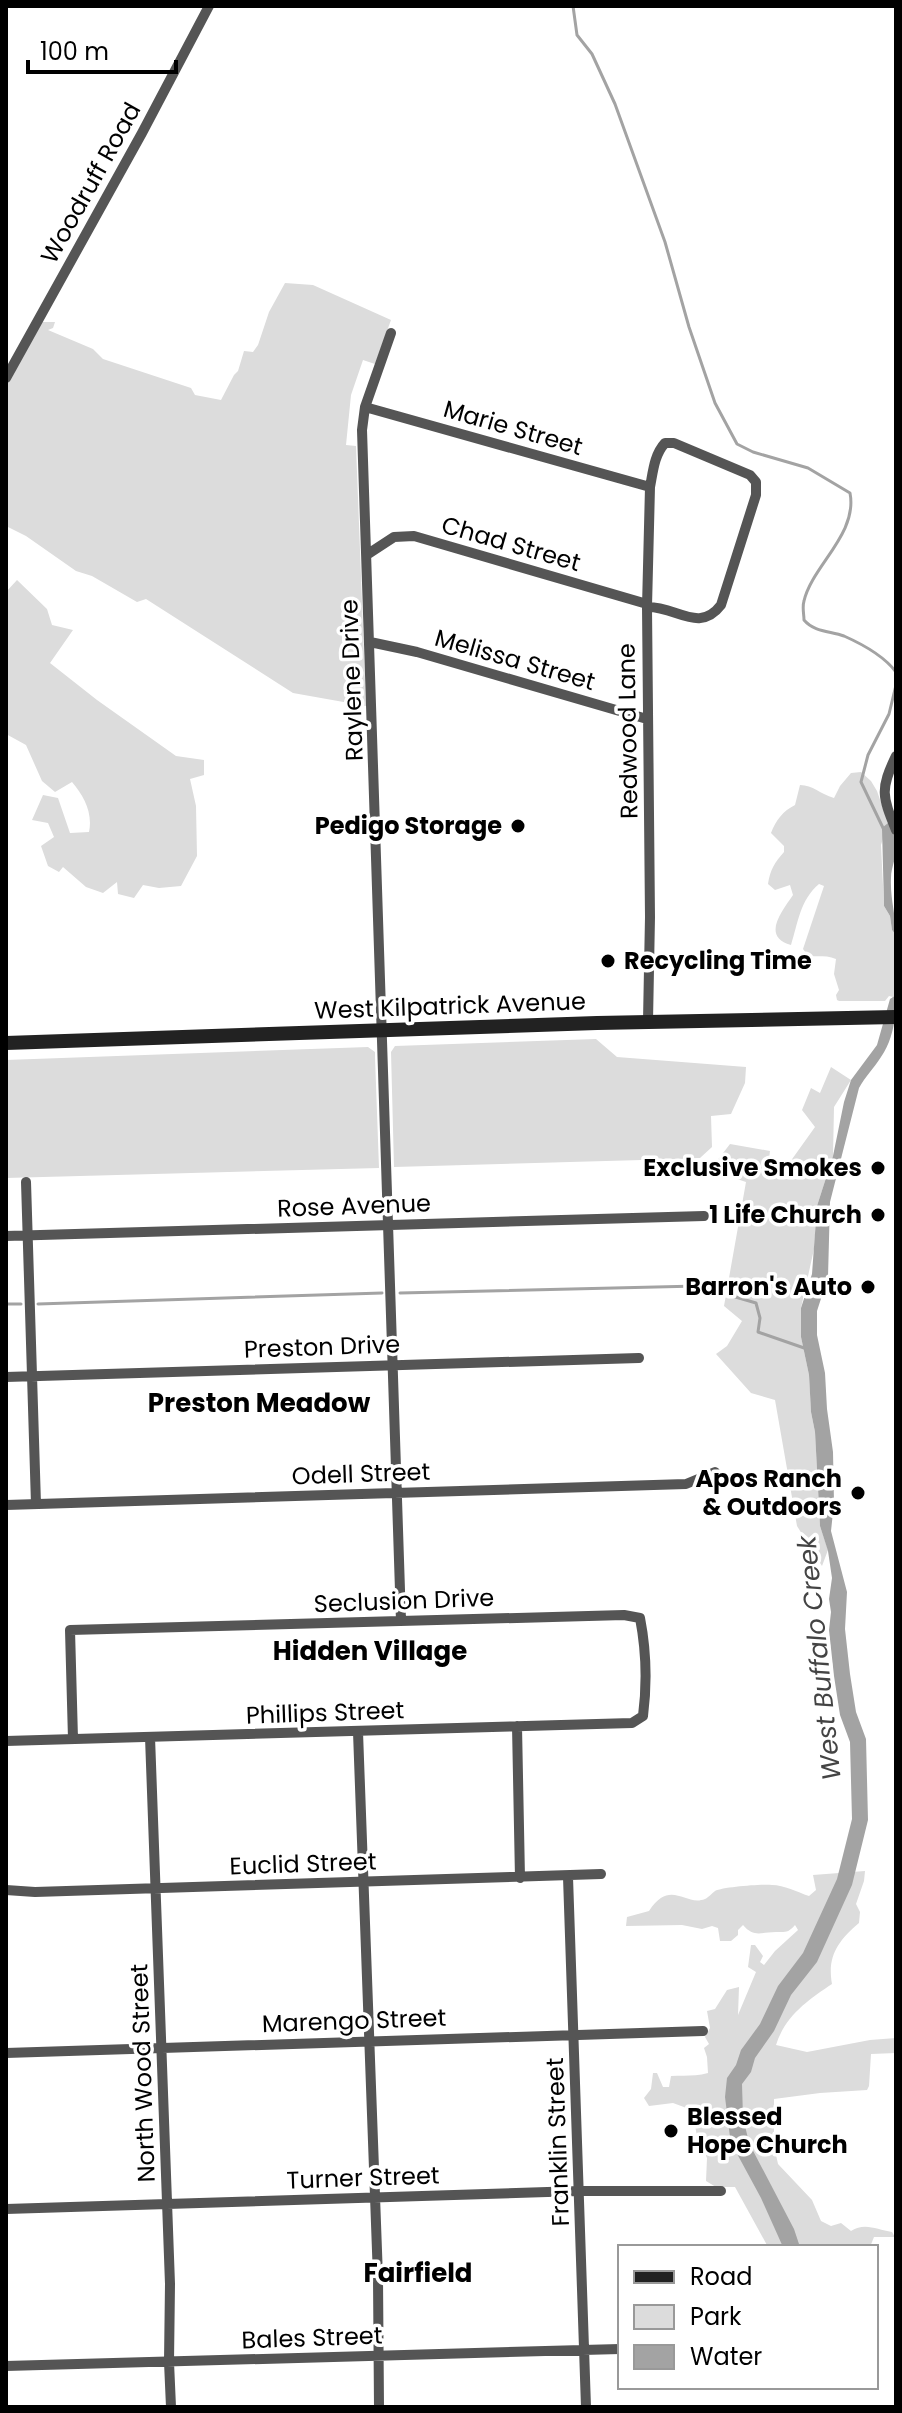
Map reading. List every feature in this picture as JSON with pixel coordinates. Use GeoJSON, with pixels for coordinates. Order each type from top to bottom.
{"type":"FeatureCollection","features":[{"type":"Feature","properties":{"kind":"main road","name":"West Kilpatrick Avenue"},"geometry":{"type":"LineString","coordinates":[[6,1043],[648,1021],[896,1017]]}},
{"type":"Feature","properties":{"kind":"street","name":"Woodruff Road"},"geometry":{"type":"LineString","coordinates":[[6,378],[209,6]]}},
{"type":"Feature","properties":{"kind":"street","name":"Raylene Drive"},"geometry":{"type":"LineString","coordinates":[[391,333],[365,407],[362,430],[401,1621]]}},
{"type":"Feature","properties":{"kind":"street","name":"Marie Street"},"geometry":{"type":"LineString","coordinates":[[365,407],[650,487]]}},
{"type":"Feature","properties":{"kind":"street","name":"Redwood Lane"},"geometry":{"type":"LineString","coordinates":[[648,1021],[647,606],[650,487],[659,450],[665,443]]}},
{"type":"Feature","properties":{"kind":"street","name":"Chad Street"},"geometry":{"type":"LineString","coordinates":[[368,554],[394,537],[414,536],[647,606],[705,619],[721,605],[756,495],[756,482],[750,475],[674,443],[665,443]]}},
{"type":"Feature","properties":{"kind":"street","name":"Melissa Street"},"geometry":{"type":"LineString","coordinates":[[370,642],[417,652],[647,719]]}},
{"type":"Feature","properties":{"kind":"street"},"geometry":{"type":"LineString","coordinates":[[896,756],[884,784],[884,796],[896,829]]}},
{"type":"Feature","properties":{"kind":"street"},"geometry":{"type":"LineString","coordinates":[[26,1182],[36,1504]]}},
{"type":"Feature","properties":{"kind":"street","name":"Rose Avenue"},"geometry":{"type":"LineString","coordinates":[[6,1236],[704,1216]]}},
{"type":"Feature","properties":{"kind":"street","name":"Preston Drive"},"geometry":{"type":"LineString","coordinates":[[6,1377],[639,1358]]}},
{"type":"Feature","properties":{"kind":"street","name":"Odell Street"},"geometry":{"type":"LineString","coordinates":[[6,1505],[686,1484],[715,1472]]}},
{"type":"Feature","properties":{"kind":"street","name":"Seclusion Drive"},"geometry":{"type":"LineString","coordinates":[[73,1739],[70,1630],[624,1615],[640,1618],[643,1632],[643,1716]]}},
{"type":"Feature","properties":{"kind":"street","name":"Phillips Street"},"geometry":{"type":"LineString","coordinates":[[6,1741],[632,1723],[643,1716]]}},
{"type":"Feature","properties":{"kind":"street"},"geometry":{"type":"LineString","coordinates":[[517,1726],[520,1878]]}},
{"type":"Feature","properties":{"kind":"street"},"geometry":{"type":"LineString","coordinates":[[358,1732],[375,2199],[379,2407]]}},
{"type":"Feature","properties":{"kind":"street","name":"North Wood Street"},"geometry":{"type":"LineString","coordinates":[[150,1737],[168,2204],[171,2407]]}},
{"type":"Feature","properties":{"kind":"street","name":"Euclid Street"},"geometry":{"type":"LineString","coordinates":[[6,1890],[35,1892],[601,1874]]}},
{"type":"Feature","properties":{"kind":"street","name":"Franklin Street"},"geometry":{"type":"LineString","coordinates":[[568,1877],[586,2407]]}},
{"type":"Feature","properties":{"kind":"street","name":"Marengo Street"},"geometry":{"type":"LineString","coordinates":[[6,2053],[703,2031]]}},
{"type":"Feature","properties":{"kind":"street","name":"Turner Street"},"geometry":{"type":"LineString","coordinates":[[6,2209],[579,2191],[721,2191]]}},
{"type":"Feature","properties":{"kind":"street","name":"Bales Street"},"geometry":{"type":"LineString","coordinates":[[6,2366],[618,2349]]}},
{"type":"Feature","properties":{"kind":"green space"},"geometry":{"type":"Polygon","coordinates":[[[285,283],[313,285],[391,320],[375,364],[363,360],[351,395],[346,445],[356,446],[366,706],[293,693],[146,599],[137,602],[92,576],[76,571],[26,536],[6,526],[6,386],[41,322],[55,322],[53,328],[48,330],[93,349],[103,359],[191,388],[195,395],[221,400],[238,371],[244,351],[253,352],[258,345],[269,312],[285,283]]]}},
{"type":"Feature","properties":{"kind":"green space"},"geometry":{"type":"Polygon","coordinates":[[[17,580],[47,609],[52,625],[73,630],[50,663],[176,756],[204,760],[204,775],[190,779],[196,806],[197,856],[181,886],[159,888],[143,885],[134,898],[118,894],[117,882],[103,893],[86,887],[63,867],[59,872],[48,866],[41,846],[54,837],[48,823],[32,820],[43,795],[58,798],[70,833],[89,832],[90,818],[84,799],[72,782],[55,792],[42,781],[26,745],[6,734],[6,592],[17,580]]]}},
{"type":"Feature","properties":{"kind":"green space"},"geometry":{"type":"Polygon","coordinates":[[[861,772],[877,791],[888,823],[881,845],[884,906],[896,935],[896,995],[889,996],[885,1001],[837,1000],[836,959],[808,956],[803,949],[824,886],[819,884],[808,897],[800,912],[791,945],[777,936],[776,930],[780,916],[793,895],[790,885],[775,890],[768,884],[773,866],[784,852],[784,846],[771,833],[780,816],[795,805],[800,785],[834,798],[851,773],[861,772]]]}},
{"type":"Feature","properties":{"kind":"green space"},"geometry":{"type":"Polygon","coordinates":[[[596,1039],[617,1057],[746,1067],[745,1083],[731,1114],[711,1116],[712,1147],[700,1158],[394,1167],[391,1052],[395,1046],[596,1039]]]}},
{"type":"Feature","properties":{"kind":"green space"},"geometry":{"type":"Polygon","coordinates":[[[368,1047],[375,1052],[379,1168],[6,1178],[6,1060],[368,1047]]]}},
{"type":"Feature","properties":{"kind":"green space"},"geometry":{"type":"Polygon","coordinates":[[[831,1067],[851,1080],[834,1107],[833,1156],[817,1206],[814,1249],[801,1308],[801,1337],[815,1432],[820,1526],[828,1550],[822,1566],[797,1526],[775,1400],[751,1393],[716,1354],[727,1346],[742,1321],[724,1306],[746,1182],[710,1170],[730,1144],[770,1151],[768,1166],[785,1169],[815,1127],[802,1110],[811,1088],[820,1093],[831,1067]]]}},
{"type":"Feature","properties":{"kind":"green space"},"geometry":{"type":"Polygon","coordinates":[[[865,1871],[856,1904],[860,1912],[859,1923],[836,1950],[831,1965],[832,1984],[791,2017],[776,2045],[807,2052],[896,2038],[896,2053],[871,2054],[867,2090],[774,2099],[774,2146],[778,2164],[812,2200],[821,2221],[831,2226],[841,2223],[851,2231],[861,2227],[876,2228],[892,2232],[895,2237],[874,2237],[871,2245],[767,2245],[735,2187],[716,2187],[706,2181],[707,2158],[697,2136],[692,2110],[673,2103],[649,2106],[644,2098],[651,2089],[653,2073],[657,2073],[663,2087],[669,2087],[671,2076],[708,2073],[704,2048],[709,2044],[705,2037],[710,2028],[707,2011],[715,2009],[727,1990],[739,1987],[738,2015],[756,1972],[748,1967],[751,1945],[755,1945],[763,1956],[760,1962],[764,1965],[798,1930],[795,1925],[787,1932],[758,1933],[751,1932],[743,1925],[731,1941],[720,1941],[718,1928],[712,1926],[702,1929],[682,1925],[626,1926],[627,1917],[649,1911],[664,1896],[698,1900],[715,1891],[734,1887],[777,1885],[809,1896],[816,1890],[813,1875],[865,1871]]]}},
{"type":"Feature","properties":{"kind":"water"},"geometry":{"type":"Polygon","coordinates":[[[888,823],[895,831],[897,840],[891,878],[896,935],[884,906],[882,828],[888,823]]]}},
{"type":"Feature","properties":{"kind":"water"},"geometry":{"type":"Polygon","coordinates":[[[896,995],[891,1035],[881,1057],[859,1088],[830,1202],[828,1277],[817,1311],[817,1335],[825,1373],[833,1452],[831,1531],[847,1592],[845,1629],[850,1674],[856,1712],[866,1739],[868,1820],[852,1885],[817,1962],[791,1995],[774,2031],[742,2084],[743,2117],[749,2143],[799,2245],[782,2245],[735,2150],[730,2137],[725,2097],[727,2078],[741,2050],[760,2024],[778,1986],[803,1953],[837,1879],[852,1819],[850,1742],[840,1715],[834,1676],[829,1630],[832,1578],[820,1526],[815,1432],[801,1337],[801,1308],[812,1274],[817,1206],[833,1156],[844,1102],[851,1080],[877,1045],[890,999],[896,995]]]}},
{"type":"Feature","properties":{"kind":"waterway"},"geometry":{"type":"LineString","coordinates":[[573,6],[577,35],[592,54],[615,104],[665,242],[715,403],[737,444],[753,452],[808,468],[850,493],[851,508],[847,522],[809,588],[803,603],[804,620],[817,629],[844,636],[865,647],[896,672]]}},
{"type":"Feature","properties":{"kind":"waterway"},"geometry":{"type":"LineString","coordinates":[[884,830],[861,782],[868,755],[889,714],[896,685]]}},
{"type":"Feature","properties":{"kind":"waterway"},"geometry":{"type":"LineString","coordinates":[[400,1293],[698,1286],[756,1303],[760,1318],[758,1332],[807,1349]]}},
{"type":"Feature","properties":{"kind":"waterway"},"geometry":{"type":"LineString","coordinates":[[38,1304],[382,1293]]}},
{"type":"Feature","properties":{"kind":"waterway"},"geometry":{"type":"LineString","coordinates":[[6,1304],[21,1304]]}},
{"type":"Feature","properties":{"kind":"place","name":"Pedigo Storage"},"geometry":{"type":"Point","coordinates":[518,826]}},
{"type":"Feature","properties":{"kind":"place","name":"Recycling Time"},"geometry":{"type":"Point","coordinates":[608,961]}},
{"type":"Feature","properties":{"kind":"place","name":"Exclusive Smokes"},"geometry":{"type":"Point","coordinates":[878,1168]}},
{"type":"Feature","properties":{"kind":"place","name":"1 Life Church"},"geometry":{"type":"Point","coordinates":[878,1215]}},
{"type":"Feature","properties":{"kind":"place","name":"Barron's Auto"},"geometry":{"type":"Point","coordinates":[868,1287]}},
{"type":"Feature","properties":{"kind":"place","name":"Apos Ranch & Outdoors"},"geometry":{"type":"Point","coordinates":[858,1493]}},
{"type":"Feature","properties":{"kind":"place","name":"Blessed Hope Church"},"geometry":{"type":"Point","coordinates":[671,2131]}},
{"type":"Feature","properties":{"kind":"district","name":"Preston Meadow"},"geometry":{"type":"Point","coordinates":[259,1403]}},
{"type":"Feature","properties":{"kind":"district","name":"Hidden Village"},"geometry":{"type":"Point","coordinates":[370,1651]}},
{"type":"Feature","properties":{"kind":"district","name":"Fairfield"},"geometry":{"type":"Point","coordinates":[418,2273]}},
{"type":"Feature","properties":{"kind":"water label","name":"West Buffalo Creek"},"geometry":{"type":"Point","coordinates":[819,1658]}}]}
